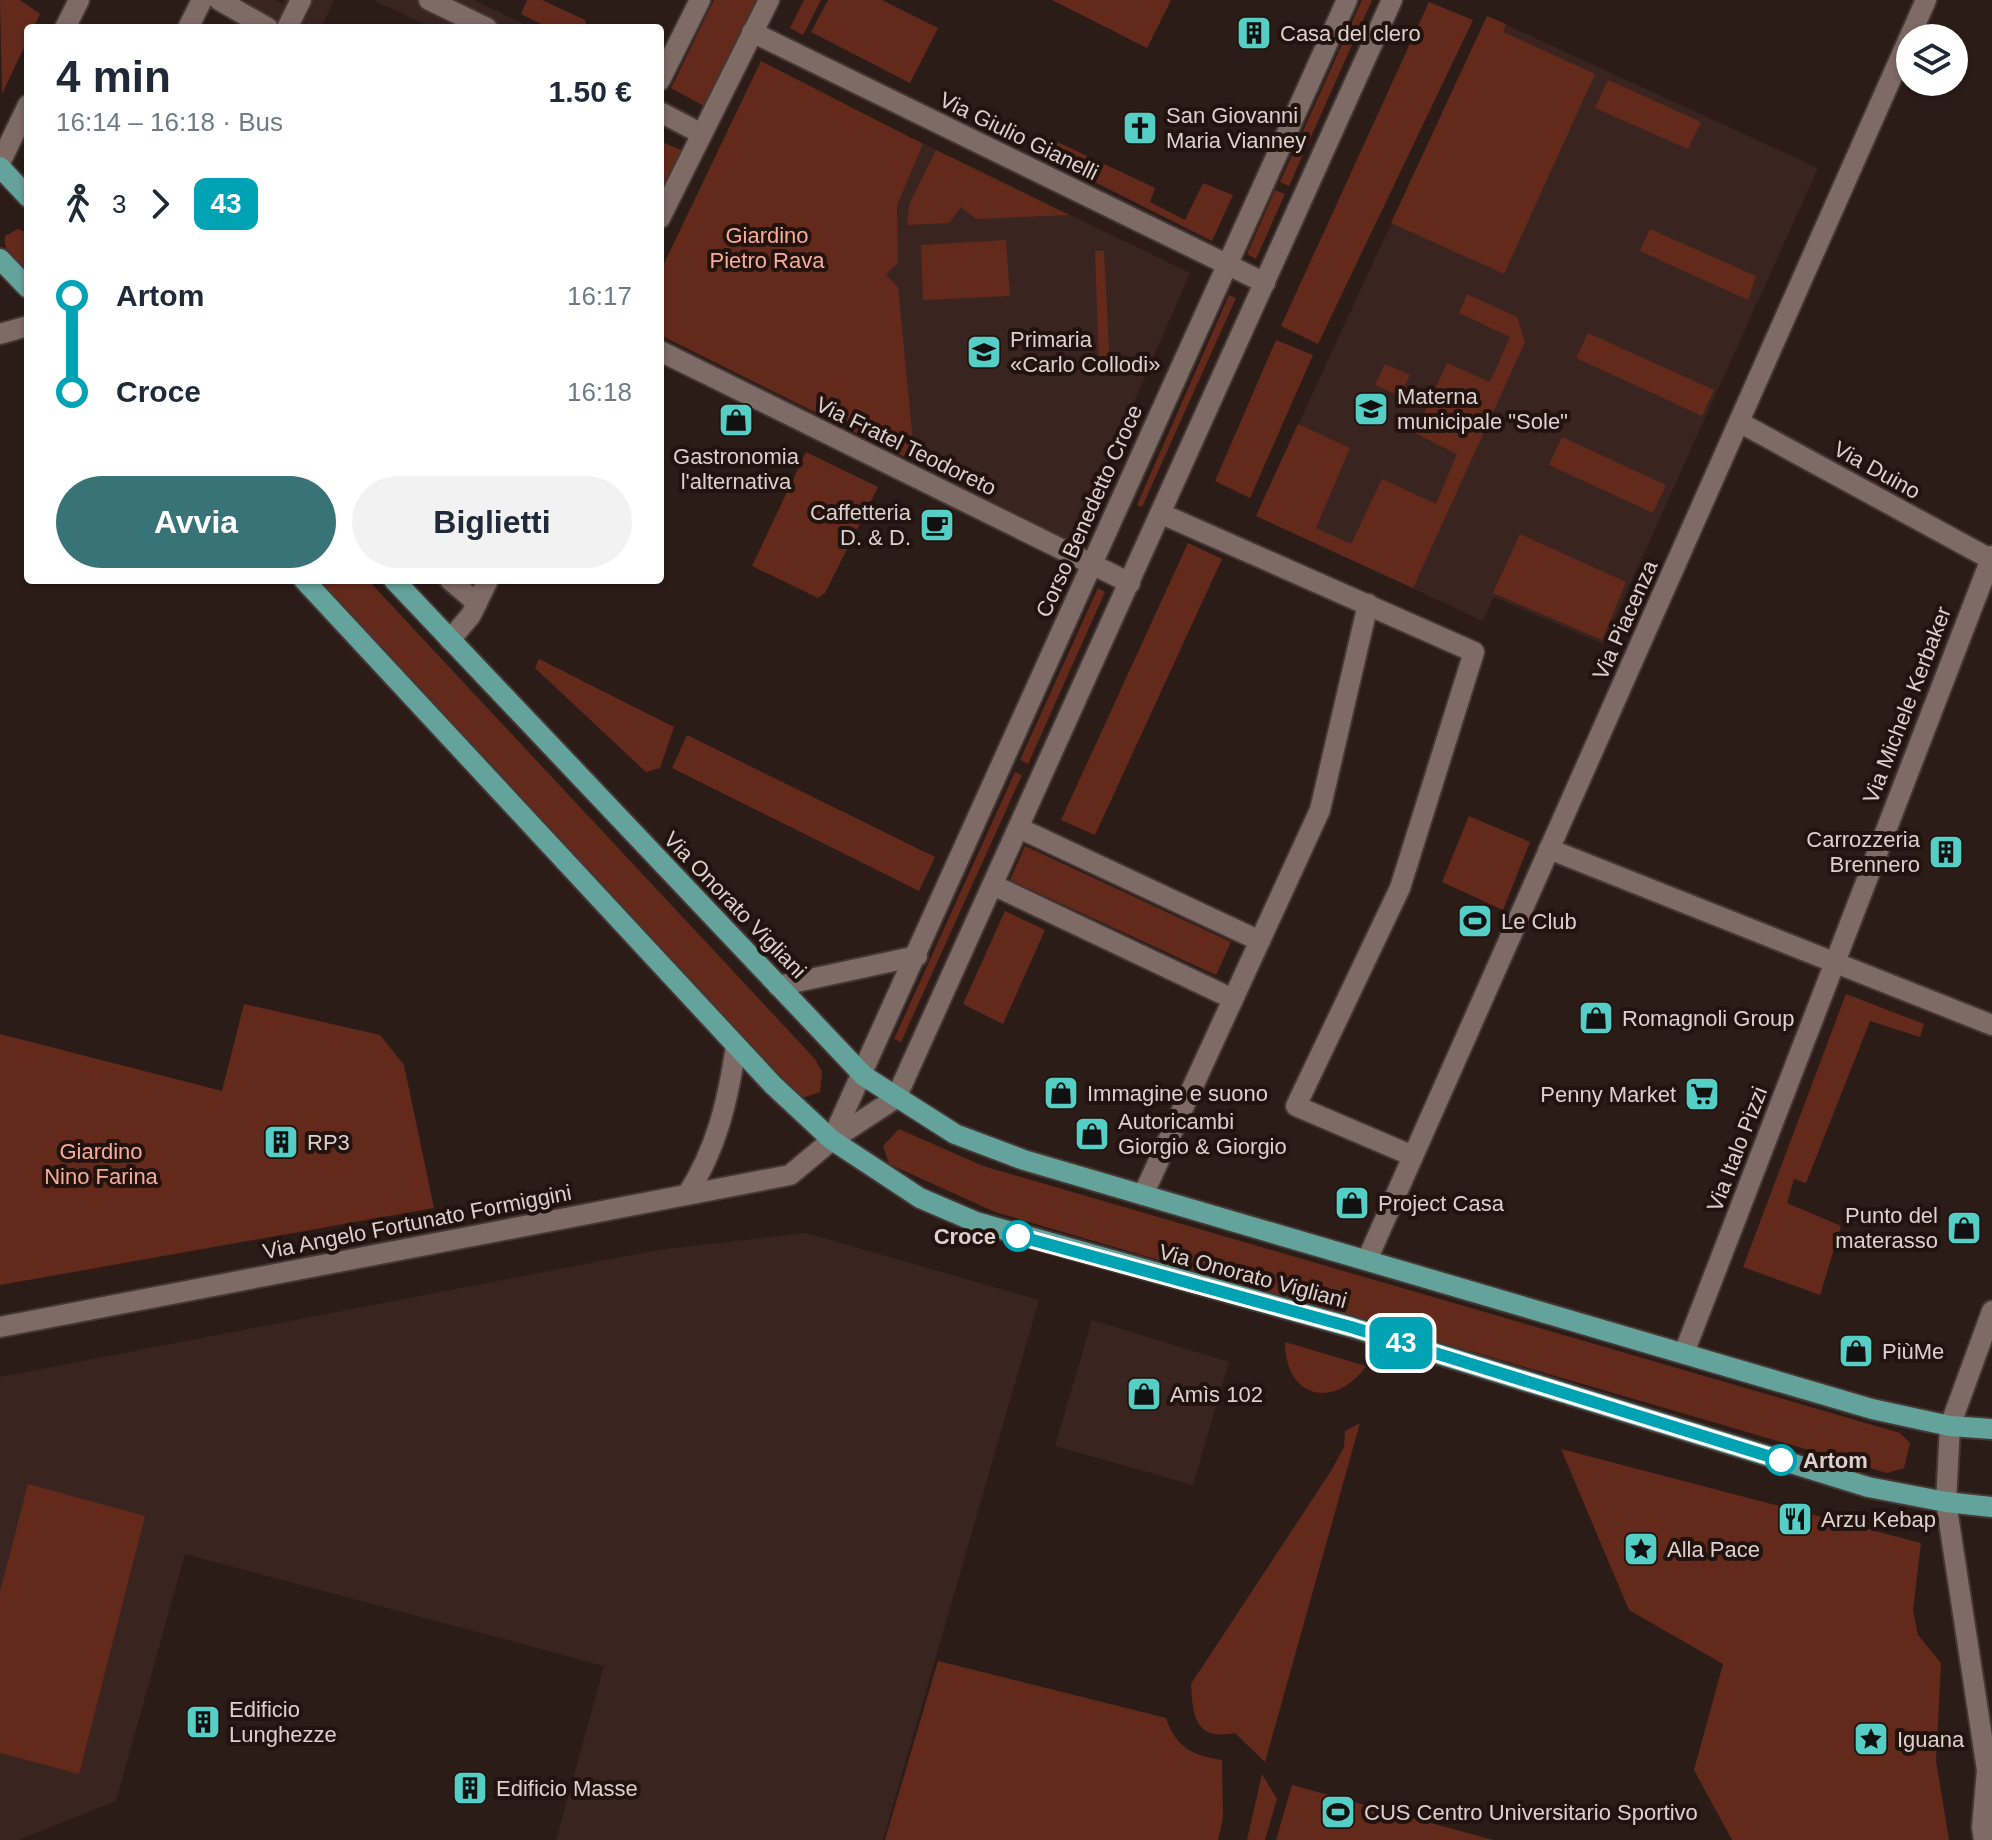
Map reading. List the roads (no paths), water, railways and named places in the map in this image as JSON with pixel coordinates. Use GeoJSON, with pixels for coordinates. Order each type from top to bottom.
{"type":"FeatureCollection","features":[{"type":"Feature","properties":{"kind":"main road"},"geometry":{"type":"LineString","coordinates":[[0,165],[24,192]]}},
{"type":"Feature","properties":{"kind":"main road"},"geometry":{"type":"LineString","coordinates":[[0,259],[24,284]]}},
{"type":"Feature","properties":{"kind":"main road","name":"Via Onorato Vigliani"},"geometry":{"type":"LineString","coordinates":[[308,584],[736,1046],[832,1140],[920,1198],[1026,1239],[1351,1327],[1868,1487],[1992,1507]]}},
{"type":"Feature","properties":{"kind":"main road","name":"Via Onorato Vigliani"},"geometry":{"type":"LineString","coordinates":[[398,584],[864,1076],[955,1134],[1024,1160],[1872,1409],[1950,1426],[1992,1429]]}},
{"type":"Feature","properties":{"kind":"street"},"geometry":{"type":"LineString","coordinates":[[67,24],[79,0]]}},
{"type":"Feature","properties":{"kind":"street"},"geometry":{"type":"LineString","coordinates":[[190,24],[202,0]]}},
{"type":"Feature","properties":{"kind":"street"},"geometry":{"type":"LineString","coordinates":[[219,0],[261,24]]}},
{"type":"Feature","properties":{"kind":"street"},"geometry":{"type":"LineString","coordinates":[[289,24],[301,0]]}},
{"type":"Feature","properties":{"kind":"street"},"geometry":{"type":"LineString","coordinates":[[432,0],[479,24]]}},
{"type":"Feature","properties":{"kind":"street"},"geometry":{"type":"LineString","coordinates":[[664,72],[700,0]]}},
{"type":"Feature","properties":{"kind":"street"},"geometry":{"type":"LineString","coordinates":[[664,210],[769,0]]}},
{"type":"Feature","properties":{"kind":"street","name":"Corso Benedetto Croce"},"geometry":{"type":"LineString","coordinates":[[832,1140],[864,1076],[1347,0]]}},
{"type":"Feature","properties":{"kind":"street"},"geometry":{"type":"LineString","coordinates":[[832,1140],[896,1098],[1392,0]]}},
{"type":"Feature","properties":{"kind":"street","name":"Via Piacenza"},"geometry":{"type":"LineString","coordinates":[[1367,1260],[1926,0]]}},
{"type":"Feature","properties":{"kind":"street","name":"Via Giulio Gianelli"},"geometry":{"type":"LineString","coordinates":[[752,32],[1265,283]]}},
{"type":"Feature","properties":{"kind":"street"},"geometry":{"type":"LineString","coordinates":[[0,165],[24,114]]}},
{"type":"Feature","properties":{"kind":"street"},"geometry":{"type":"LineString","coordinates":[[664,114],[702,134]]}},
{"type":"Feature","properties":{"kind":"street"},"geometry":{"type":"LineString","coordinates":[[0,334],[24,327]]}},
{"type":"Feature","properties":{"kind":"street","name":"Via Fratel Teodoreto"},"geometry":{"type":"LineString","coordinates":[[664,353],[1130,583]]}},
{"type":"Feature","properties":{"kind":"street","name":"Via Duino"},"geometry":{"type":"LineString","coordinates":[[1739,422],[1991,558]]}},
{"type":"Feature","properties":{"kind":"street"},"geometry":{"type":"LineString","coordinates":[[1162,514],[1474,652],[1400,888],[1296,1106],[1413,1156]]}},
{"type":"Feature","properties":{"kind":"street","name":"Via Michele Kerbaker"},"geometry":{"type":"LineString","coordinates":[[1835,961],[1991,558]]}},
{"type":"Feature","properties":{"kind":"street"},"geometry":{"type":"LineString","coordinates":[[455,584],[477,603]]}},
{"type":"Feature","properties":{"kind":"street"},"geometry":{"type":"LineString","coordinates":[[450,640],[477,603],[486,584]]}},
{"type":"Feature","properties":{"kind":"street"},"geometry":{"type":"LineString","coordinates":[[1143,1195],[1320,810],[1368,604]]}},
{"type":"Feature","properties":{"kind":"street"},"geometry":{"type":"LineString","coordinates":[[1019,828],[1260,941]]}},
{"type":"Feature","properties":{"kind":"street"},"geometry":{"type":"LineString","coordinates":[[1549,849],[1992,1025]]}},
{"type":"Feature","properties":{"kind":"street"},"geometry":{"type":"LineString","coordinates":[[993,885],[1233,999]]}},
{"type":"Feature","properties":{"kind":"street"},"geometry":{"type":"LineString","coordinates":[[778,986],[917,956]]}},
{"type":"Feature","properties":{"kind":"street","name":"Via Italo Pizzi"},"geometry":{"type":"LineString","coordinates":[[1684,1353],[1835,961]]}},
{"type":"Feature","properties":{"kind":"street"},"geometry":{"type":"LineString","coordinates":[[687,1195],[710,1154],[727,1106],[736,1046]]}},
{"type":"Feature","properties":{"kind":"street","name":"Via Angelo Fortunato Formiggini"},"geometry":{"type":"LineString","coordinates":[[0,1327],[790,1175],[832,1140]]}},
{"type":"Feature","properties":{"kind":"street"},"geometry":{"type":"LineString","coordinates":[[1984,1840],[1982,1827],[1989,1775],[1946,1502],[1950,1426],[1992,1311]]}},
{"type":"Feature","properties":{"kind":"street"},"geometry":{"type":"LineString","coordinates":[[1969,1374],[1992,1324]]}},
{"type":"Feature","properties":{"kind":"place","name":"Casa del clero"},"geometry":{"type":"Point","coordinates":[1254,33]}},
{"type":"Feature","properties":{"kind":"place","name":"San Giovanni Maria Vianney"},"geometry":{"type":"Point","coordinates":[1140,128]}},
{"type":"Feature","properties":{"kind":"place","name":"Primaria «Carlo Collodi»"},"geometry":{"type":"Point","coordinates":[984,352]}},
{"type":"Feature","properties":{"kind":"place","name":"Materna municipale \"Sole\""},"geometry":{"type":"Point","coordinates":[1371,409]}},
{"type":"Feature","properties":{"kind":"place","name":"Gastronomia l'alternativa"},"geometry":{"type":"Point","coordinates":[736,420]}},
{"type":"Feature","properties":{"kind":"place","name":"Caffetteria D. & D."},"geometry":{"type":"Point","coordinates":[937,525]}},
{"type":"Feature","properties":{"kind":"place","name":"Carrozzeria Brennero"},"geometry":{"type":"Point","coordinates":[1946,852]}},
{"type":"Feature","properties":{"kind":"place","name":"Le Club"},"geometry":{"type":"Point","coordinates":[1475,921]}},
{"type":"Feature","properties":{"kind":"place","name":"Romagnoli Group"},"geometry":{"type":"Point","coordinates":[1596,1018]}},
{"type":"Feature","properties":{"kind":"place","name":"Immagine e suono"},"geometry":{"type":"Point","coordinates":[1061,1093]}},
{"type":"Feature","properties":{"kind":"place","name":"Penny Market"},"geometry":{"type":"Point","coordinates":[1702,1094]}},
{"type":"Feature","properties":{"kind":"place","name":"Autoricambi Giorgio & Giorgio"},"geometry":{"type":"Point","coordinates":[1092,1134]}},
{"type":"Feature","properties":{"kind":"place","name":"RP3"},"geometry":{"type":"Point","coordinates":[281,1142]}},
{"type":"Feature","properties":{"kind":"place","name":"Project Casa"},"geometry":{"type":"Point","coordinates":[1352,1203]}},
{"type":"Feature","properties":{"kind":"place","name":"Punto del materasso"},"geometry":{"type":"Point","coordinates":[1964,1228]}},
{"type":"Feature","properties":{"kind":"place","name":"Croce"},"geometry":{"type":"Point","coordinates":[1018,1236]}},
{"type":"Feature","properties":{"kind":"place","name":"PiùMe"},"geometry":{"type":"Point","coordinates":[1856,1351]}},
{"type":"Feature","properties":{"kind":"place","name":"Amìs 102"},"geometry":{"type":"Point","coordinates":[1144,1394]}},
{"type":"Feature","properties":{"kind":"place","name":"Artom"},"geometry":{"type":"Point","coordinates":[1781,1460]}},
{"type":"Feature","properties":{"kind":"place","name":"Arzu Kebap"},"geometry":{"type":"Point","coordinates":[1795,1519]}},
{"type":"Feature","properties":{"kind":"place","name":"Alla Pace"},"geometry":{"type":"Point","coordinates":[1641,1549]}},
{"type":"Feature","properties":{"kind":"place","name":"Edificio Lunghezze"},"geometry":{"type":"Point","coordinates":[203,1722]}},
{"type":"Feature","properties":{"kind":"place","name":"Iguana"},"geometry":{"type":"Point","coordinates":[1871,1739]}},
{"type":"Feature","properties":{"kind":"place","name":"Edificio Masse"},"geometry":{"type":"Point","coordinates":[470,1788]}},
{"type":"Feature","properties":{"kind":"place","name":"CUS Centro Universitario Sportivo"},"geometry":{"type":"Point","coordinates":[1338,1812]}},
{"type":"Feature","properties":{"kind":"park label","name":"Giardino Pietro Rava"},"geometry":{"type":"Point","coordinates":[767,248]}},
{"type":"Feature","properties":{"kind":"park label","name":"Giardino Nino Farina"},"geometry":{"type":"Point","coordinates":[101,1164]}}]}
